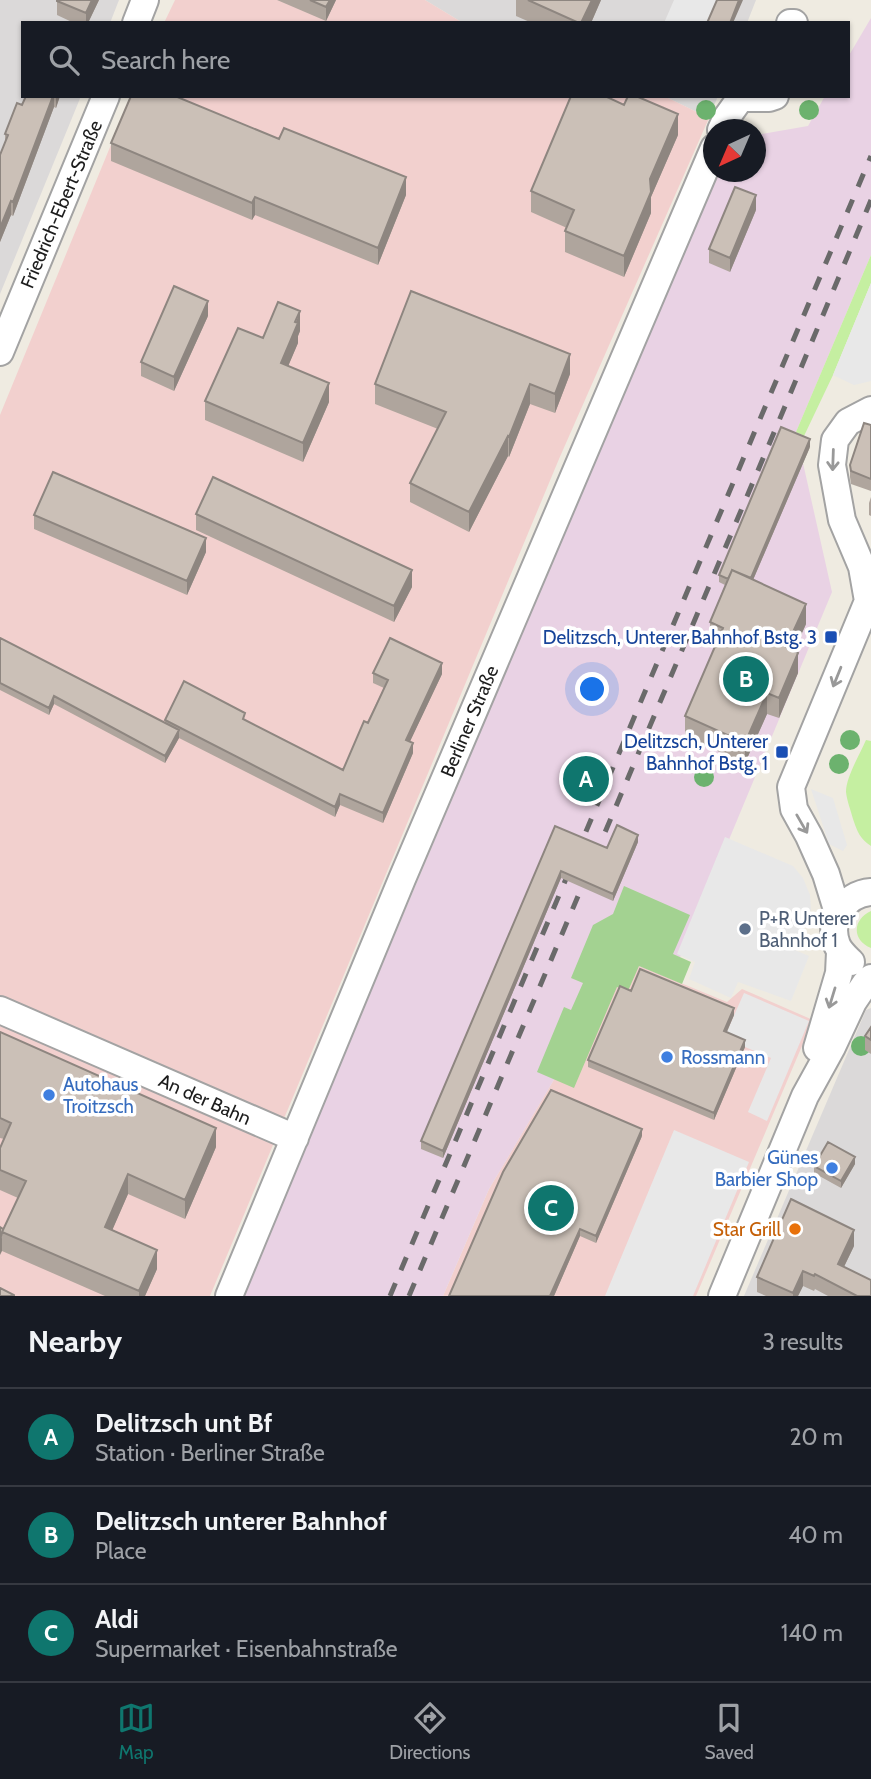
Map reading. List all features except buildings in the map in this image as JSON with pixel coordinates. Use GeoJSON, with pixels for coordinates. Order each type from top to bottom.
{"type":"FeatureCollection","features":[{"type":"Feature","properties":{"kind":"street"},"geometry":{"type":"LineString","coordinates":[[137,21],[145,0]]}},
{"type":"Feature","properties":{"kind":"street","name":"Friedrich-Ebert-Straße"},"geometry":{"type":"LineString","coordinates":[[0,352],[105,98]]}},
{"type":"Feature","properties":{"kind":"street"},"geometry":{"type":"LineString","coordinates":[[726,119],[741,98]]}},
{"type":"Feature","properties":{"kind":"street","name":"Berliner Straße"},"geometry":{"type":"LineString","coordinates":[[229,1296],[397,891],[703,172]]}},
{"type":"Feature","properties":{"kind":"street"},"geometry":{"type":"LineString","coordinates":[[838,913],[827,874],[793,809],[792,787],[869,600],[862,567],[842,520],[832,465],[835,440],[848,422],[871,410]]}},
{"type":"Feature","properties":{"kind":"street"},"geometry":{"type":"LineString","coordinates":[[869,890],[845,904],[838,913],[834,932],[840,952],[851,962],[871,972]]}},
{"type":"Feature","properties":{"kind":"street"},"geometry":{"type":"LineString","coordinates":[[805,1097],[839,972],[840,952]]}},
{"type":"Feature","properties":{"kind":"street"},"geometry":{"type":"LineString","coordinates":[[722,1296],[805,1097],[853,1002],[871,978]]}},
{"type":"Feature","properties":{"kind":"street","name":"An der Bahn"},"geometry":{"type":"LineString","coordinates":[[0,1010],[295,1138]]}},
{"type":"Feature","properties":{"kind":"shaded area"},"geometry":{"type":"Polygon","coordinates":[[[0,0],[119,0],[111,21],[21,21],[21,98],[80,98],[0,294],[0,0]]]}},
{"type":"Feature","properties":{"kind":"shaded area"},"geometry":{"type":"Polygon","coordinates":[[[175,0],[425,0],[460,21],[165,21],[175,0]]]}},
{"type":"Feature","properties":{"kind":"shaded area"},"geometry":{"type":"Polygon","coordinates":[[[425,0],[756,0],[748,21],[460,21],[425,0]]]}},
{"type":"Feature","properties":{"kind":"shaded area"},"geometry":{"type":"Polygon","coordinates":[[[674,0],[720,0],[711,21],[665,21],[674,0]]]}},
{"type":"Feature","properties":{"kind":"shaded area"},"geometry":{"type":"Polygon","coordinates":[[[871,18],[871,255],[796,432],[832,592],[671,979],[625,960],[489,1189],[443,1296],[242,1296],[713,182],[766,182],[766,133],[808,126],[824,98],[850,98],[850,54],[871,18]]]}},
{"type":"Feature","properties":{"kind":"shaded area"},"geometry":{"type":"Polygon","coordinates":[[[130,98],[668,98],[709,118],[703,119],[703,132],[559,459],[210,1296],[0,1296],[0,415],[130,98]]]}},
{"type":"Feature","properties":{"kind":"shaded area"},"geometry":{"type":"Polygon","coordinates":[[[668,98],[717,98],[709,118],[668,98]]]}},
{"type":"Feature","properties":{"kind":"shaded area"},"geometry":{"type":"Polygon","coordinates":[[[871,283],[871,381],[854,385],[833,375],[871,283]]]}},
{"type":"Feature","properties":{"kind":"shaded area"},"geometry":{"type":"Polygon","coordinates":[[[811,789],[833,798],[847,845],[843,851],[829,844],[811,789]]]}},
{"type":"Feature","properties":{"kind":"shaded area","name":"P+R Unterer Bahnhof 1"},"geometry":{"type":"Polygon","coordinates":[[[725,837],[793,866],[803,878],[810,895],[811,909],[795,950],[809,956],[791,1001],[738,982],[731,998],[689,979],[695,962],[677,954],[725,837]]]}},
{"type":"Feature","properties":{"kind":"shaded area"},"geometry":{"type":"Polygon","coordinates":[[[625,960],[727,1002],[742,989],[813,1020],[696,1296],[443,1296],[489,1189],[625,960]]]}},
{"type":"Feature","properties":{"kind":"shaded area"},"geometry":{"type":"Polygon","coordinates":[[[744,993],[809,1021],[767,1121],[748,1112],[771,1058],[724,1038],[744,993]]]}},
{"type":"Feature","properties":{"kind":"shaded area"},"geometry":{"type":"Polygon","coordinates":[[[871,1008],[871,1296],[744,1296],[866,1010],[871,1008]]]}},
{"type":"Feature","properties":{"kind":"shaded area"},"geometry":{"type":"Polygon","coordinates":[[[674,1130],[749,1162],[693,1296],[605,1296],[674,1130]]]}},
{"type":"Feature","properties":{"kind":"green space"},"geometry":{"type":"Polygon","coordinates":[[[871,255],[871,283],[804,436],[796,432],[871,255]]]}},
{"type":"Feature","properties":{"kind":"green space"},"geometry":{"type":"Polygon","coordinates":[[[866,740],[871,741],[871,846],[858,831],[846,792],[851,773],[866,740]]]}},
{"type":"Feature","properties":{"kind":"green space"},"geometry":{"type":"Polygon","coordinates":[[[624,886],[690,915],[673,954],[691,962],[682,984],[639,966],[628,991],[617,987],[574,1088],[537,1072],[564,1007],[571,1010],[583,983],[571,978],[593,925],[613,914],[624,886]]]}},
{"type":"Feature","properties":{"kind":"green space"},"geometry":{"type":"Polygon","coordinates":[[[871,911],[871,948],[860,940],[857,930],[860,919],[871,911]]]}},
{"type":"Feature","properties":{"kind":"railway"},"geometry":{"type":"LineString","coordinates":[[390,1296],[871,156]]}},
{"type":"Feature","properties":{"kind":"railway"},"geometry":{"type":"LineString","coordinates":[[409,1296],[871,200]]}},
{"type":"Feature","properties":{"kind":"place","name":"Delitzsch, Unterer Bahnhof Bstg. 3"},"geometry":{"type":"Point","coordinates":[831,637]}},
{"type":"Feature","properties":{"kind":"place","name":"Delitzsch unterer Bahnhof"},"geometry":{"type":"Point","coordinates":[746,679]}},
{"type":"Feature","properties":{"kind":"place","name":"Delitzsch, Unterer Bahnhof Bstg. 1"},"geometry":{"type":"Point","coordinates":[782,752]}},
{"type":"Feature","properties":{"kind":"place","name":"Delitzsch unt Bf"},"geometry":{"type":"Point","coordinates":[586,779]}},
{"type":"Feature","properties":{"kind":"place","name":"P+R Unterer Bahnhof 1"},"geometry":{"type":"Point","coordinates":[745,929]}},
{"type":"Feature","properties":{"kind":"place","name":"Rossmann"},"geometry":{"type":"Point","coordinates":[667,1057]}},
{"type":"Feature","properties":{"kind":"place","name":"Autohaus Troitzsch"},"geometry":{"type":"Point","coordinates":[49,1095]}},
{"type":"Feature","properties":{"kind":"place","name":"Günes Barbier Shop"},"geometry":{"type":"Point","coordinates":[832,1168]}},
{"type":"Feature","properties":{"kind":"place","name":"Aldi"},"geometry":{"type":"Point","coordinates":[551,1208]}},
{"type":"Feature","properties":{"kind":"place","name":"Star Grill"},"geometry":{"type":"Point","coordinates":[795,1229]}}]}
